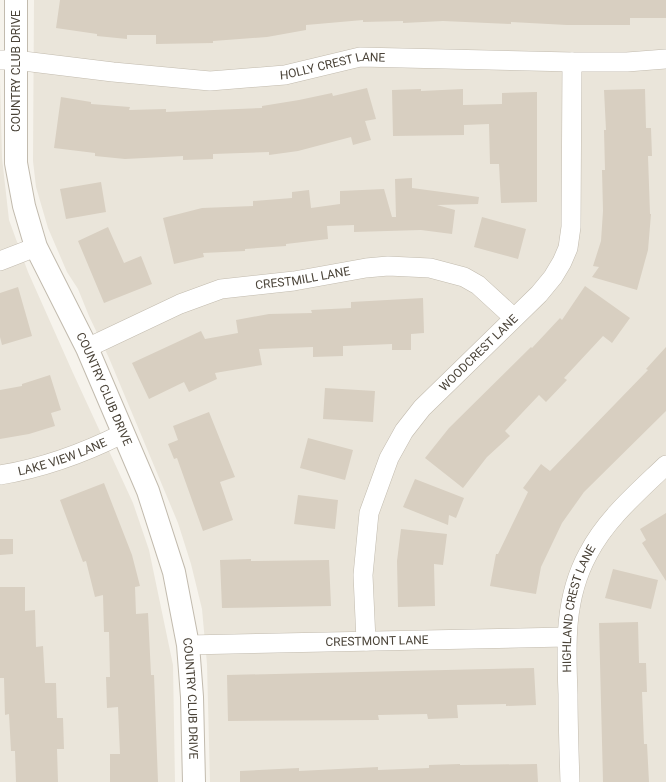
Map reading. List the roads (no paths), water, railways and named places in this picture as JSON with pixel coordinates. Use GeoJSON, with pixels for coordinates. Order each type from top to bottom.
{"type":"FeatureCollection","features":[{"type":"Feature","properties":{"kind":"street","name":"COUNTRY CLUB DRIVE"},"geometry":{"type":"LineString","coordinates":[[16,0],[7,60],[16,164],[36,247],[87,348],[122,434],[148,491],[167,546],[174,572],[188,645],[192,697],[194,782]]}},
{"type":"Feature","properties":{"kind":"street","name":"HOLLY CREST LANE"},"geometry":{"type":"LineString","coordinates":[[7,60],[210,81],[285,75],[360,57],[572,62],[627,62],[666,59]]}},
{"type":"Feature","properties":{"kind":"street","name":"WOODCREST LANE"},"geometry":{"type":"LineString","coordinates":[[366,641],[363,575],[369,513],[389,458],[404,431],[422,408],[514,318],[553,277],[568,248],[572,205],[572,62]]}},
{"type":"Feature","properties":{"kind":"street"},"geometry":{"type":"LineString","coordinates":[[0,261],[36,247]]}},
{"type":"Feature","properties":{"kind":"street","name":"CRESTMILL LANE"},"geometry":{"type":"LineString","coordinates":[[87,348],[180,304],[221,289],[294,281],[366,268],[388,266],[430,268],[464,277],[478,285],[514,318]]}},
{"type":"Feature","properties":{"kind":"street","name":"LAKE VIEW LANE"},"geometry":{"type":"LineString","coordinates":[[0,475],[41,467],[81,452],[122,434]]}},
{"type":"Feature","properties":{"kind":"street","name":"HIGHLAND CREST LANE"},"geometry":{"type":"LineString","coordinates":[[570,782],[566,637],[574,590],[588,554],[599,536],[621,509],[666,465]]}},
{"type":"Feature","properties":{"kind":"street","name":"CRESTMONT LANE"},"geometry":{"type":"LineString","coordinates":[[188,645],[566,637]]}}]}
